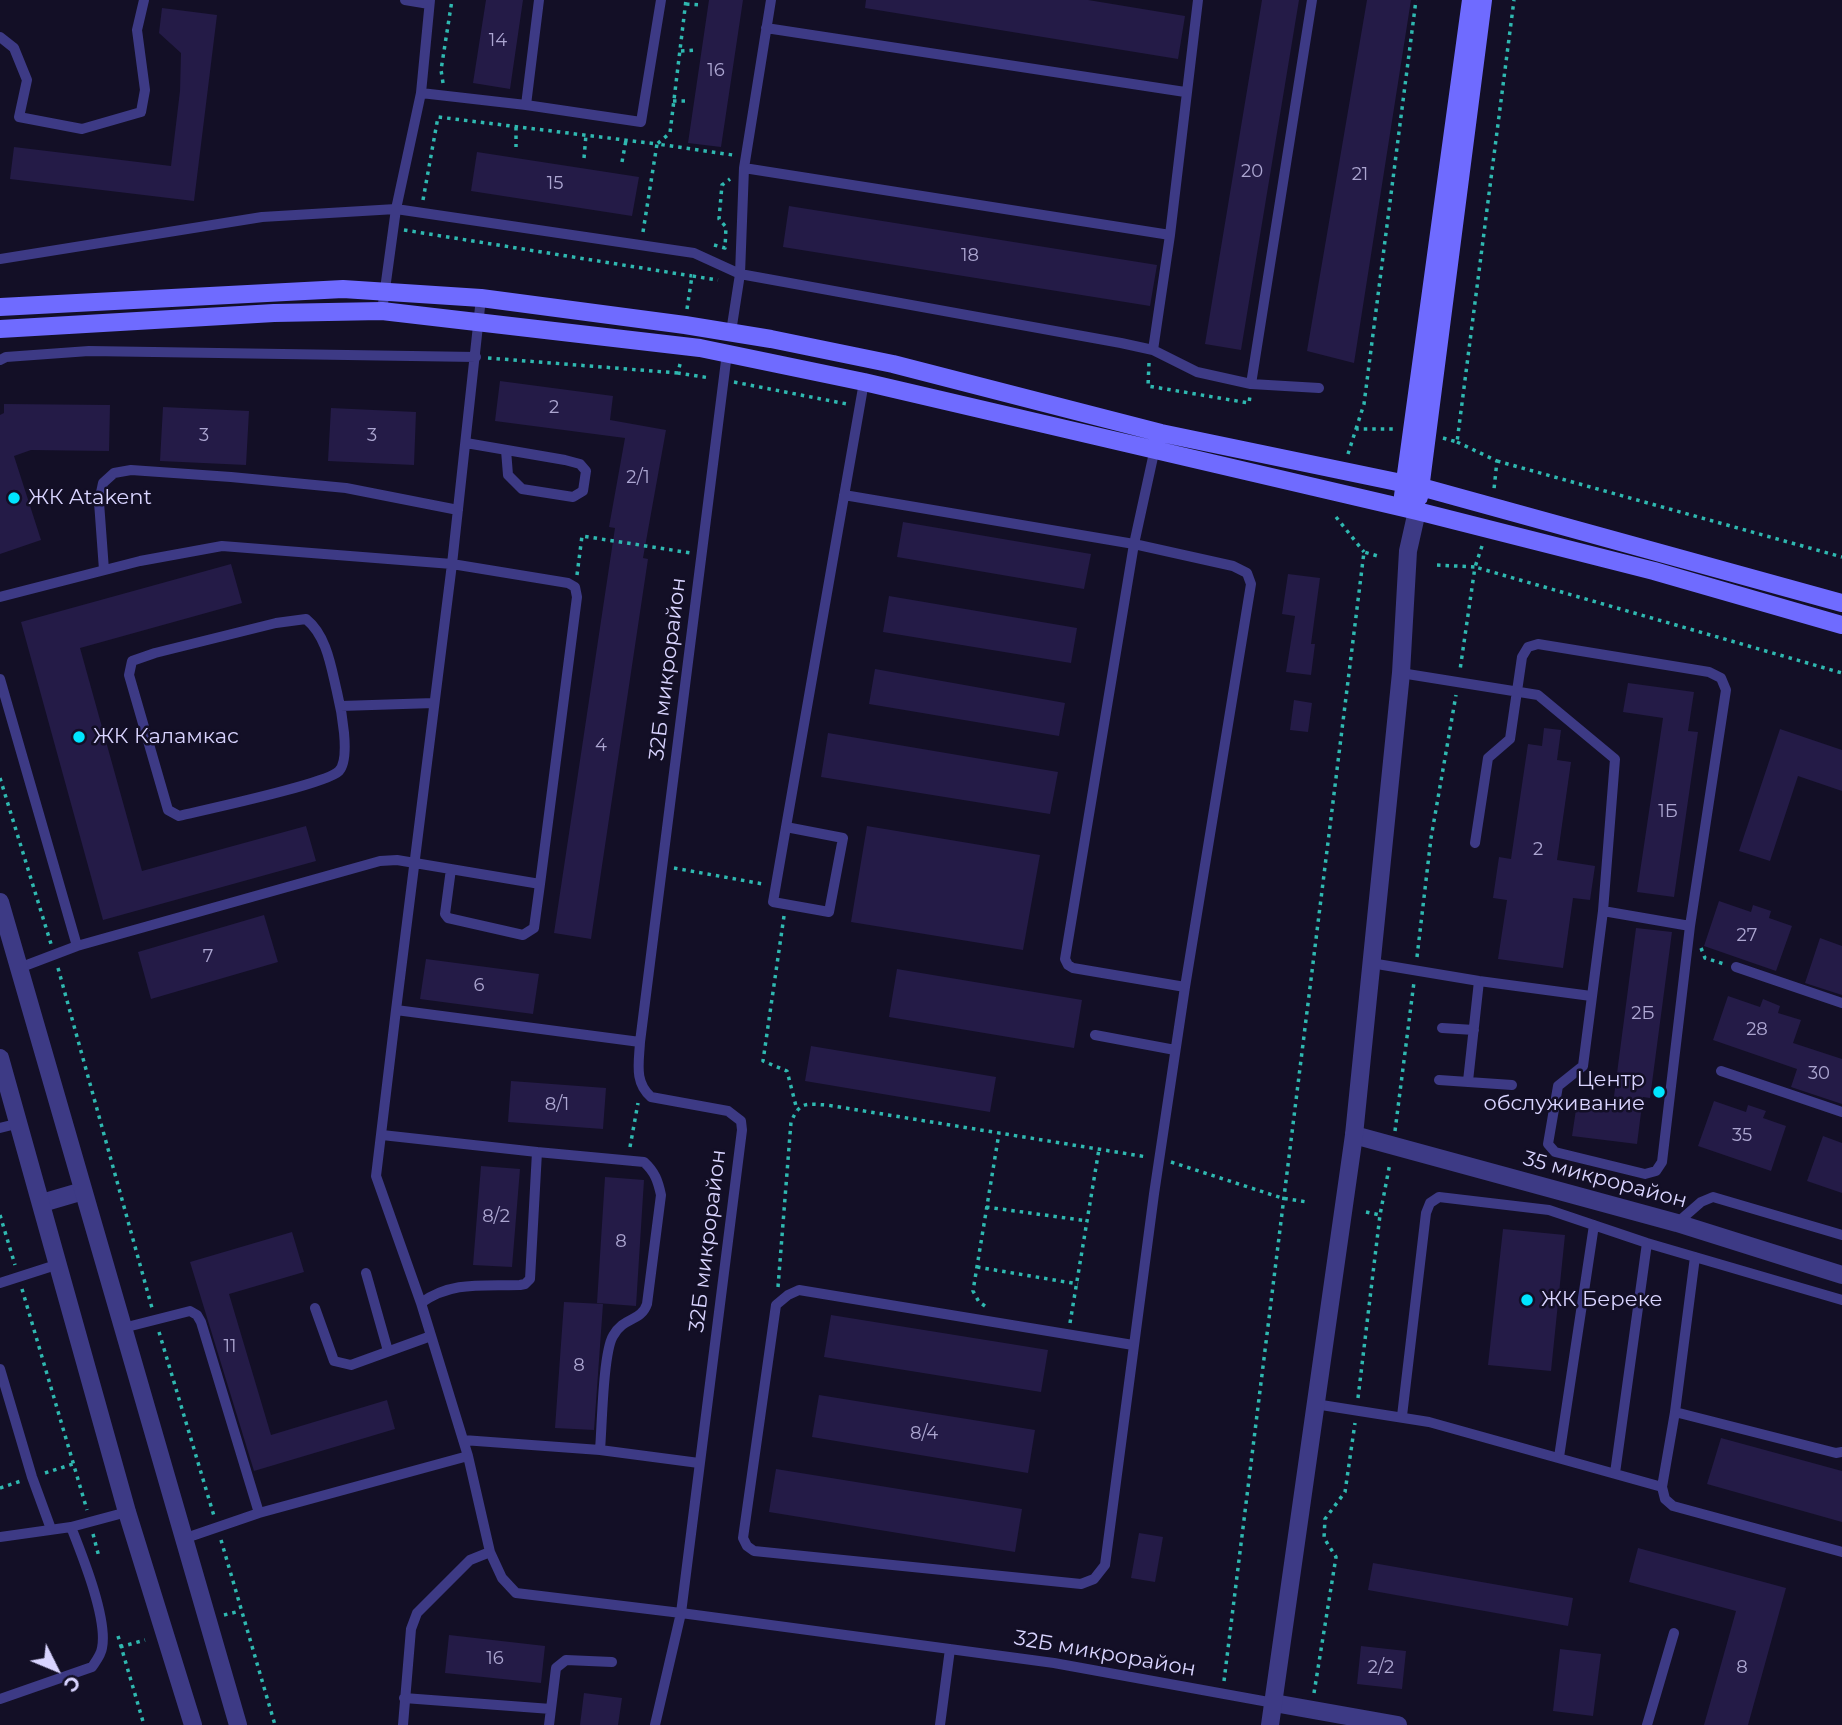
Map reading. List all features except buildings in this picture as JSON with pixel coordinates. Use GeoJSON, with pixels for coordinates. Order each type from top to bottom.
{"type":"FeatureCollection","features":[{"type":"Feature","properties":{"kind":"main road"},"geometry":{"type":"LineString","coordinates":[[1409,509],[1471,0]]}},
{"type":"Feature","properties":{"kind":"main road"},"geometry":{"type":"LineString","coordinates":[[1413,486],[1427,433],[1483,0]]}},
{"type":"Feature","properties":{"kind":"main road"},"geometry":{"type":"LineString","coordinates":[[0,306],[343,289],[384,290],[481,298],[731,332],[893,364],[1161,433],[1413,486],[1842,603]]}},
{"type":"Feature","properties":{"kind":"main road"},"geometry":{"type":"LineString","coordinates":[[0,329],[274,313],[382,311],[727,353],[1155,448],[1409,509],[1654,571],[1842,625]]}},
{"type":"Feature","properties":{"kind":"street"},"geometry":{"type":"LineString","coordinates":[[1270,1725],[1354,1135],[1401,673],[1409,509]]}},
{"type":"Feature","properties":{"kind":"street"},"geometry":{"type":"LineString","coordinates":[[0,902],[238,1725]]}},
{"type":"Feature","properties":{"kind":"street"},"geometry":{"type":"LineString","coordinates":[[0,1058],[127,1512],[193,1725]]}},
{"type":"Feature","properties":{"kind":"street","name":"35 микрорайон"},"geometry":{"type":"LineString","coordinates":[[1354,1135],[1677,1223],[1842,1275]]}},
{"type":"Feature","properties":{"kind":"street"},"geometry":{"type":"LineString","coordinates":[[42,1203],[83,1191]]}},
{"type":"Feature","properties":{"kind":"street"},"geometry":{"type":"LineString","coordinates":[[1274,1703],[1398,1725]]}},
{"type":"Feature","properties":{"kind":"lane"},"geometry":{"type":"LineString","coordinates":[[0,37],[13,48],[27,80],[19,117],[82,130],[141,113],[145,90],[137,30],[144,0]]}},
{"type":"Feature","properties":{"kind":"lane"},"geometry":{"type":"LineString","coordinates":[[382,311],[396,209],[421,93],[430,2],[405,0]]}},
{"type":"Feature","properties":{"kind":"lane"},"geometry":{"type":"LineString","coordinates":[[526,105],[539,0]]}},
{"type":"Feature","properties":{"kind":"lane"},"geometry":{"type":"LineString","coordinates":[[421,93],[641,122],[661,0]]}},
{"type":"Feature","properties":{"kind":"lane"},"geometry":{"type":"LineString","coordinates":[[731,332],[739,279],[744,168],[771,0]]}},
{"type":"Feature","properties":{"kind":"lane"},"geometry":{"type":"LineString","coordinates":[[1151,356],[1170,235],[1198,0]]}},
{"type":"Feature","properties":{"kind":"lane"},"geometry":{"type":"LineString","coordinates":[[1251,384],[1312,0]]}},
{"type":"Feature","properties":{"kind":"lane"},"geometry":{"type":"LineString","coordinates":[[766,28],[1185,92]]}},
{"type":"Feature","properties":{"kind":"lane"},"geometry":{"type":"LineString","coordinates":[[744,168],[1170,235]]}},
{"type":"Feature","properties":{"kind":"lane"},"geometry":{"type":"LineString","coordinates":[[0,259],[262,217],[396,209],[694,253],[739,279],[1121,342],[1197,372],[1251,384],[1319,388]]}},
{"type":"Feature","properties":{"kind":"lane"},"geometry":{"type":"LineString","coordinates":[[481,298],[452,564],[376,1176],[421,1303],[468,1456],[490,1552],[502,1578],[516,1593],[681,1613],[655,1725]]}},
{"type":"Feature","properties":{"kind":"lane"},"geometry":{"type":"LineString","coordinates":[[0,360],[6,357],[89,351],[476,357]]}},
{"type":"Feature","properties":{"kind":"lane","name":"32Б микрорайон"},"geometry":{"type":"LineString","coordinates":[[727,353],[640,1042],[638,1080],[650,1097],[728,1111],[741,1121],[681,1613],[1054,1663],[1274,1703]]}},
{"type":"Feature","properties":{"kind":"lane"},"geometry":{"type":"LineString","coordinates":[[786,827],[843,838],[829,912],[773,902],[776,886],[786,827],[844,495],[859,406],[864,382]]}},
{"type":"Feature","properties":{"kind":"lane"},"geometry":{"type":"LineString","coordinates":[[466,443],[506,450],[580,464],[586,471],[583,491],[573,497],[522,489],[508,475],[506,450]]}},
{"type":"Feature","properties":{"kind":"lane"},"geometry":{"type":"LineString","coordinates":[[1155,448],[1134,544],[1065,959],[1073,968],[1185,987]]}},
{"type":"Feature","properties":{"kind":"lane"},"geometry":{"type":"LineString","coordinates":[[104,570],[99,502],[103,483],[114,473],[131,470],[345,488],[458,510]]}},
{"type":"Feature","properties":{"kind":"lane"},"geometry":{"type":"LineString","coordinates":[[844,495],[1134,544],[1233,566],[1247,573],[1251,584],[1175,1050],[1105,1565],[1094,1579],[1081,1584],[754,1551],[747,1546],[743,1538],[776,1305],[788,1295],[799,1290],[1133,1345]]}},
{"type":"Feature","properties":{"kind":"lane"},"geometry":{"type":"LineString","coordinates":[[0,597],[104,570],[222,546],[452,564],[568,583],[575,587],[577,597],[534,928],[523,935],[448,918],[445,914],[451,869]]}},
{"type":"Feature","properties":{"kind":"lane"},"geometry":{"type":"LineString","coordinates":[[306,619],[318,628],[341,706],[345,758],[339,771],[300,786],[179,816],[168,810],[161,792],[129,675],[132,661],[155,653],[276,622],[306,619]]}},
{"type":"Feature","properties":{"kind":"lane"},"geometry":{"type":"LineString","coordinates":[[1401,673],[1517,693],[1538,695],[1615,759],[1603,911],[1583,1066],[1558,1086],[1548,1144],[1555,1152],[1644,1174],[1656,1171],[1662,1162],[1689,926],[1726,690],[1721,678],[1709,672],[1538,644],[1528,647],[1522,657],[1517,693],[1510,738],[1488,758],[1475,843]]}},
{"type":"Feature","properties":{"kind":"lane"},"geometry":{"type":"LineString","coordinates":[[0,679],[77,946]]}},
{"type":"Feature","properties":{"kind":"lane"},"geometry":{"type":"LineString","coordinates":[[341,706],[434,703]]}},
{"type":"Feature","properties":{"kind":"lane"},"geometry":{"type":"LineString","coordinates":[[19,968],[77,946],[380,861],[397,860],[540,884]]}},
{"type":"Feature","properties":{"kind":"lane"},"geometry":{"type":"LineString","coordinates":[[1603,911],[1689,926]]}},
{"type":"Feature","properties":{"kind":"lane"},"geometry":{"type":"LineString","coordinates":[[1371,963],[1591,996]]}},
{"type":"Feature","properties":{"kind":"lane"},"geometry":{"type":"LineString","coordinates":[[1736,967],[1842,1003]]}},
{"type":"Feature","properties":{"kind":"lane"},"geometry":{"type":"LineString","coordinates":[[1468,1081],[1479,981]]}},
{"type":"Feature","properties":{"kind":"lane"},"geometry":{"type":"LineString","coordinates":[[396,1010],[640,1042]]}},
{"type":"Feature","properties":{"kind":"lane"},"geometry":{"type":"LineString","coordinates":[[1441,1028],[1474,1030]]}},
{"type":"Feature","properties":{"kind":"lane"},"geometry":{"type":"LineString","coordinates":[[1095,1035],[1175,1050]]}},
{"type":"Feature","properties":{"kind":"lane"},"geometry":{"type":"LineString","coordinates":[[1721,1071],[1842,1112]]}},
{"type":"Feature","properties":{"kind":"lane"},"geometry":{"type":"LineString","coordinates":[[1439,1080],[1511,1085]]}},
{"type":"Feature","properties":{"kind":"lane"},"geometry":{"type":"LineString","coordinates":[[0,1128],[20,1123]]}},
{"type":"Feature","properties":{"kind":"lane"},"geometry":{"type":"LineString","coordinates":[[382,1135],[537,1153],[628,1159],[644,1162],[654,1172],[661,1195],[645,1310],[641,1315],[623,1322],[610,1341],[600,1450]]}},
{"type":"Feature","properties":{"kind":"lane"},"geometry":{"type":"LineString","coordinates":[[421,1303],[449,1287],[520,1285],[530,1279],[537,1153]]}},
{"type":"Feature","properties":{"kind":"lane"},"geometry":{"type":"LineString","coordinates":[[1402,1416],[1426,1213],[1430,1203],[1439,1197],[1549,1210],[1647,1243],[1842,1300]]}},
{"type":"Feature","properties":{"kind":"lane"},"geometry":{"type":"LineString","coordinates":[[1677,1223],[1701,1202],[1713,1197],[1842,1235]]}},
{"type":"Feature","properties":{"kind":"lane"},"geometry":{"type":"LineString","coordinates":[[1559,1457],[1594,1226]]}},
{"type":"Feature","properties":{"kind":"lane"},"geometry":{"type":"LineString","coordinates":[[1615,1473],[1647,1243]]}},
{"type":"Feature","properties":{"kind":"lane"},"geometry":{"type":"LineString","coordinates":[[1695,1257],[1675,1412],[1662,1488],[1665,1499],[1673,1506],[1842,1552]]}},
{"type":"Feature","properties":{"kind":"lane"},"geometry":{"type":"LineString","coordinates":[[0,1283],[59,1264]]}},
{"type":"Feature","properties":{"kind":"lane"},"geometry":{"type":"LineString","coordinates":[[366,1273],[388,1351]]}},
{"type":"Feature","properties":{"kind":"lane"},"geometry":{"type":"LineString","coordinates":[[315,1308],[334,1361],[351,1365],[431,1336]]}},
{"type":"Feature","properties":{"kind":"lane"},"geometry":{"type":"LineString","coordinates":[[122,1328],[190,1311],[197,1315],[259,1513]]}},
{"type":"Feature","properties":{"kind":"lane"},"geometry":{"type":"LineString","coordinates":[[0,1369],[32,1477],[51,1529]]}},
{"type":"Feature","properties":{"kind":"lane"},"geometry":{"type":"LineString","coordinates":[[1315,1404],[1402,1416],[1559,1457],[1662,1488]]}},
{"type":"Feature","properties":{"kind":"lane"},"geometry":{"type":"LineString","coordinates":[[1675,1412],[1836,1453],[1842,1452]]}},
{"type":"Feature","properties":{"kind":"lane"},"geometry":{"type":"LineString","coordinates":[[463,1440],[600,1450],[699,1463]]}},
{"type":"Feature","properties":{"kind":"lane"},"geometry":{"type":"LineString","coordinates":[[184,1539],[259,1513],[468,1456]]}},
{"type":"Feature","properties":{"kind":"lane"},"geometry":{"type":"LineString","coordinates":[[0,1537],[71,1527],[127,1512]]}},
{"type":"Feature","properties":{"kind":"lane"},"geometry":{"type":"LineString","coordinates":[[0,1699],[92,1667],[102,1651],[104,1637],[91,1579],[71,1527]]}},
{"type":"Feature","properties":{"kind":"lane"},"geometry":{"type":"LineString","coordinates":[[403,1725],[411,1629],[417,1613],[470,1560],[490,1552]]}},
{"type":"Feature","properties":{"kind":"lane"},"geometry":{"type":"LineString","coordinates":[[1647,1725],[1674,1633]]}},
{"type":"Feature","properties":{"kind":"lane"},"geometry":{"type":"LineString","coordinates":[[940,1725],[950,1649]]}},
{"type":"Feature","properties":{"kind":"lane"},"geometry":{"type":"LineString","coordinates":[[549,1725],[556,1668],[560,1662],[612,1662]]}},
{"type":"Feature","properties":{"kind":"lane"},"geometry":{"type":"LineString","coordinates":[[404,1698],[551,1709]]}},
{"type":"Feature","properties":{"kind":"path"},"geometry":{"type":"LineString","coordinates":[[451,88],[441,83],[441,71],[452,0]]}},
{"type":"Feature","properties":{"kind":"path"},"geometry":{"type":"LineString","coordinates":[[1348,454],[1364,404],[1416,0]]}},
{"type":"Feature","properties":{"kind":"path"},"geometry":{"type":"LineString","coordinates":[[1457,442],[1514,0]]}},
{"type":"Feature","properties":{"kind":"path"},"geometry":{"type":"LineString","coordinates":[[686,4],[703,5]]}},
{"type":"Feature","properties":{"kind":"path"},"geometry":{"type":"LineString","coordinates":[[681,51],[696,50]]}},
{"type":"Feature","properties":{"kind":"path"},"geometry":{"type":"LineString","coordinates":[[673,101],[688,101]]}},
{"type":"Feature","properties":{"kind":"path"},"geometry":{"type":"LineString","coordinates":[[516,127],[516,147]]}},
{"type":"Feature","properties":{"kind":"path"},"geometry":{"type":"LineString","coordinates":[[584,158],[586,135]]}},
{"type":"Feature","properties":{"kind":"path"},"geometry":{"type":"LineString","coordinates":[[622,162],[626,140]]}},
{"type":"Feature","properties":{"kind":"path"},"geometry":{"type":"LineString","coordinates":[[643,234],[657,144],[733,155],[732,167]]}},
{"type":"Feature","properties":{"kind":"path"},"geometry":{"type":"LineString","coordinates":[[703,243],[725,248],[726,227],[719,219],[722,185],[732,178]]}},
{"type":"Feature","properties":{"kind":"path"},"geometry":{"type":"LineString","coordinates":[[393,228],[692,276],[739,279]]}},
{"type":"Feature","properties":{"kind":"path"},"geometry":{"type":"LineString","coordinates":[[685,325],[692,276]]}},
{"type":"Feature","properties":{"kind":"path"},"geometry":{"type":"LineString","coordinates":[[678,373],[683,346]]}},
{"type":"Feature","properties":{"kind":"path"},"geometry":{"type":"LineString","coordinates":[[1151,356],[1148,386],[1249,403],[1251,384]]}},
{"type":"Feature","properties":{"kind":"path"},"geometry":{"type":"LineString","coordinates":[[476,357],[678,373],[859,406]]}},
{"type":"Feature","properties":{"kind":"path"},"geometry":{"type":"LineString","coordinates":[[1356,429],[1398,429]]}},
{"type":"Feature","properties":{"kind":"path"},"geometry":{"type":"LineString","coordinates":[[1427,433],[1457,442],[1497,461],[1842,557]]}},
{"type":"Feature","properties":{"kind":"path"},"geometry":{"type":"LineString","coordinates":[[1494,489],[1497,461]]}},
{"type":"Feature","properties":{"kind":"path"},"geometry":{"type":"LineString","coordinates":[[1336,517],[1364,552],[1381,557]]}},
{"type":"Feature","properties":{"kind":"path"},"geometry":{"type":"LineString","coordinates":[[575,587],[582,536],[701,554]]}},
{"type":"Feature","properties":{"kind":"path"},"geometry":{"type":"LineString","coordinates":[[1312,1710],[1336,1557],[1324,1538],[1325,1519],[1345,1492],[1380,1215],[1393,1146],[1431,838],[1459,683],[1475,567],[1483,544]]}},
{"type":"Feature","properties":{"kind":"path"},"geometry":{"type":"LineString","coordinates":[[1223,1694],[1282,1198],[1364,552]]}},
{"type":"Feature","properties":{"kind":"path"},"geometry":{"type":"LineString","coordinates":[[1437,565],[1475,567],[1842,673]]}},
{"type":"Feature","properties":{"kind":"path"},"geometry":{"type":"LineString","coordinates":[[0,778],[55,954],[155,1320],[275,1725]]}},
{"type":"Feature","properties":{"kind":"path"},"geometry":{"type":"LineString","coordinates":[[662,866],[776,886]]}},
{"type":"Feature","properties":{"kind":"path"},"geometry":{"type":"LineString","coordinates":[[786,904],[763,1061],[787,1071],[797,1110]]}},
{"type":"Feature","properties":{"kind":"path"},"geometry":{"type":"LineString","coordinates":[[1689,926],[1705,958],[1736,967]]}},
{"type":"Feature","properties":{"kind":"path"},"geometry":{"type":"LineString","coordinates":[[628,1159],[641,1085]]}},
{"type":"Feature","properties":{"kind":"path"},"geometry":{"type":"LineString","coordinates":[[776,1305],[791,1122],[797,1110],[805,1104],[827,1105],[1160,1159],[1282,1198],[1307,1202]]}},
{"type":"Feature","properties":{"kind":"path"},"geometry":{"type":"LineString","coordinates":[[990,1308],[979,1302],[972,1291],[999,1133]]}},
{"type":"Feature","properties":{"kind":"path"},"geometry":{"type":"LineString","coordinates":[[1068,1335],[1099,1149]]}},
{"type":"Feature","properties":{"kind":"path"},"geometry":{"type":"LineString","coordinates":[[986,1207],[1088,1221]]}},
{"type":"Feature","properties":{"kind":"path"},"geometry":{"type":"LineString","coordinates":[[1366,1212],[1380,1215]]}},
{"type":"Feature","properties":{"kind":"path"},"geometry":{"type":"LineString","coordinates":[[0,1214],[99,1559]]}},
{"type":"Feature","properties":{"kind":"path"},"geometry":{"type":"LineString","coordinates":[[977,1266],[1078,1284]]}},
{"type":"Feature","properties":{"kind":"path"},"geometry":{"type":"LineString","coordinates":[[222,1616],[241,1611]]}},
{"type":"Feature","properties":{"kind":"path"},"geometry":{"type":"LineString","coordinates":[[117,1635],[144,1725]]}},
{"type":"Feature","properties":{"kind":"path"},"geometry":{"type":"LineString","coordinates":[[120,1647],[145,1640]]}},
{"type":"Feature","properties":{"kind":"place","name":"ЖК Atakent"},"geometry":{"type":"Point","coordinates":[14,498]}},
{"type":"Feature","properties":{"kind":"place","name":"ЖК Каламкас"},"geometry":{"type":"Point","coordinates":[79,737]}},
{"type":"Feature","properties":{"kind":"place","name":"Центр обслуживание"},"geometry":{"type":"Point","coordinates":[1659,1092]}},
{"type":"Feature","properties":{"kind":"place","name":"ЖК Береке"},"geometry":{"type":"Point","coordinates":[1527,1300]}}]}
